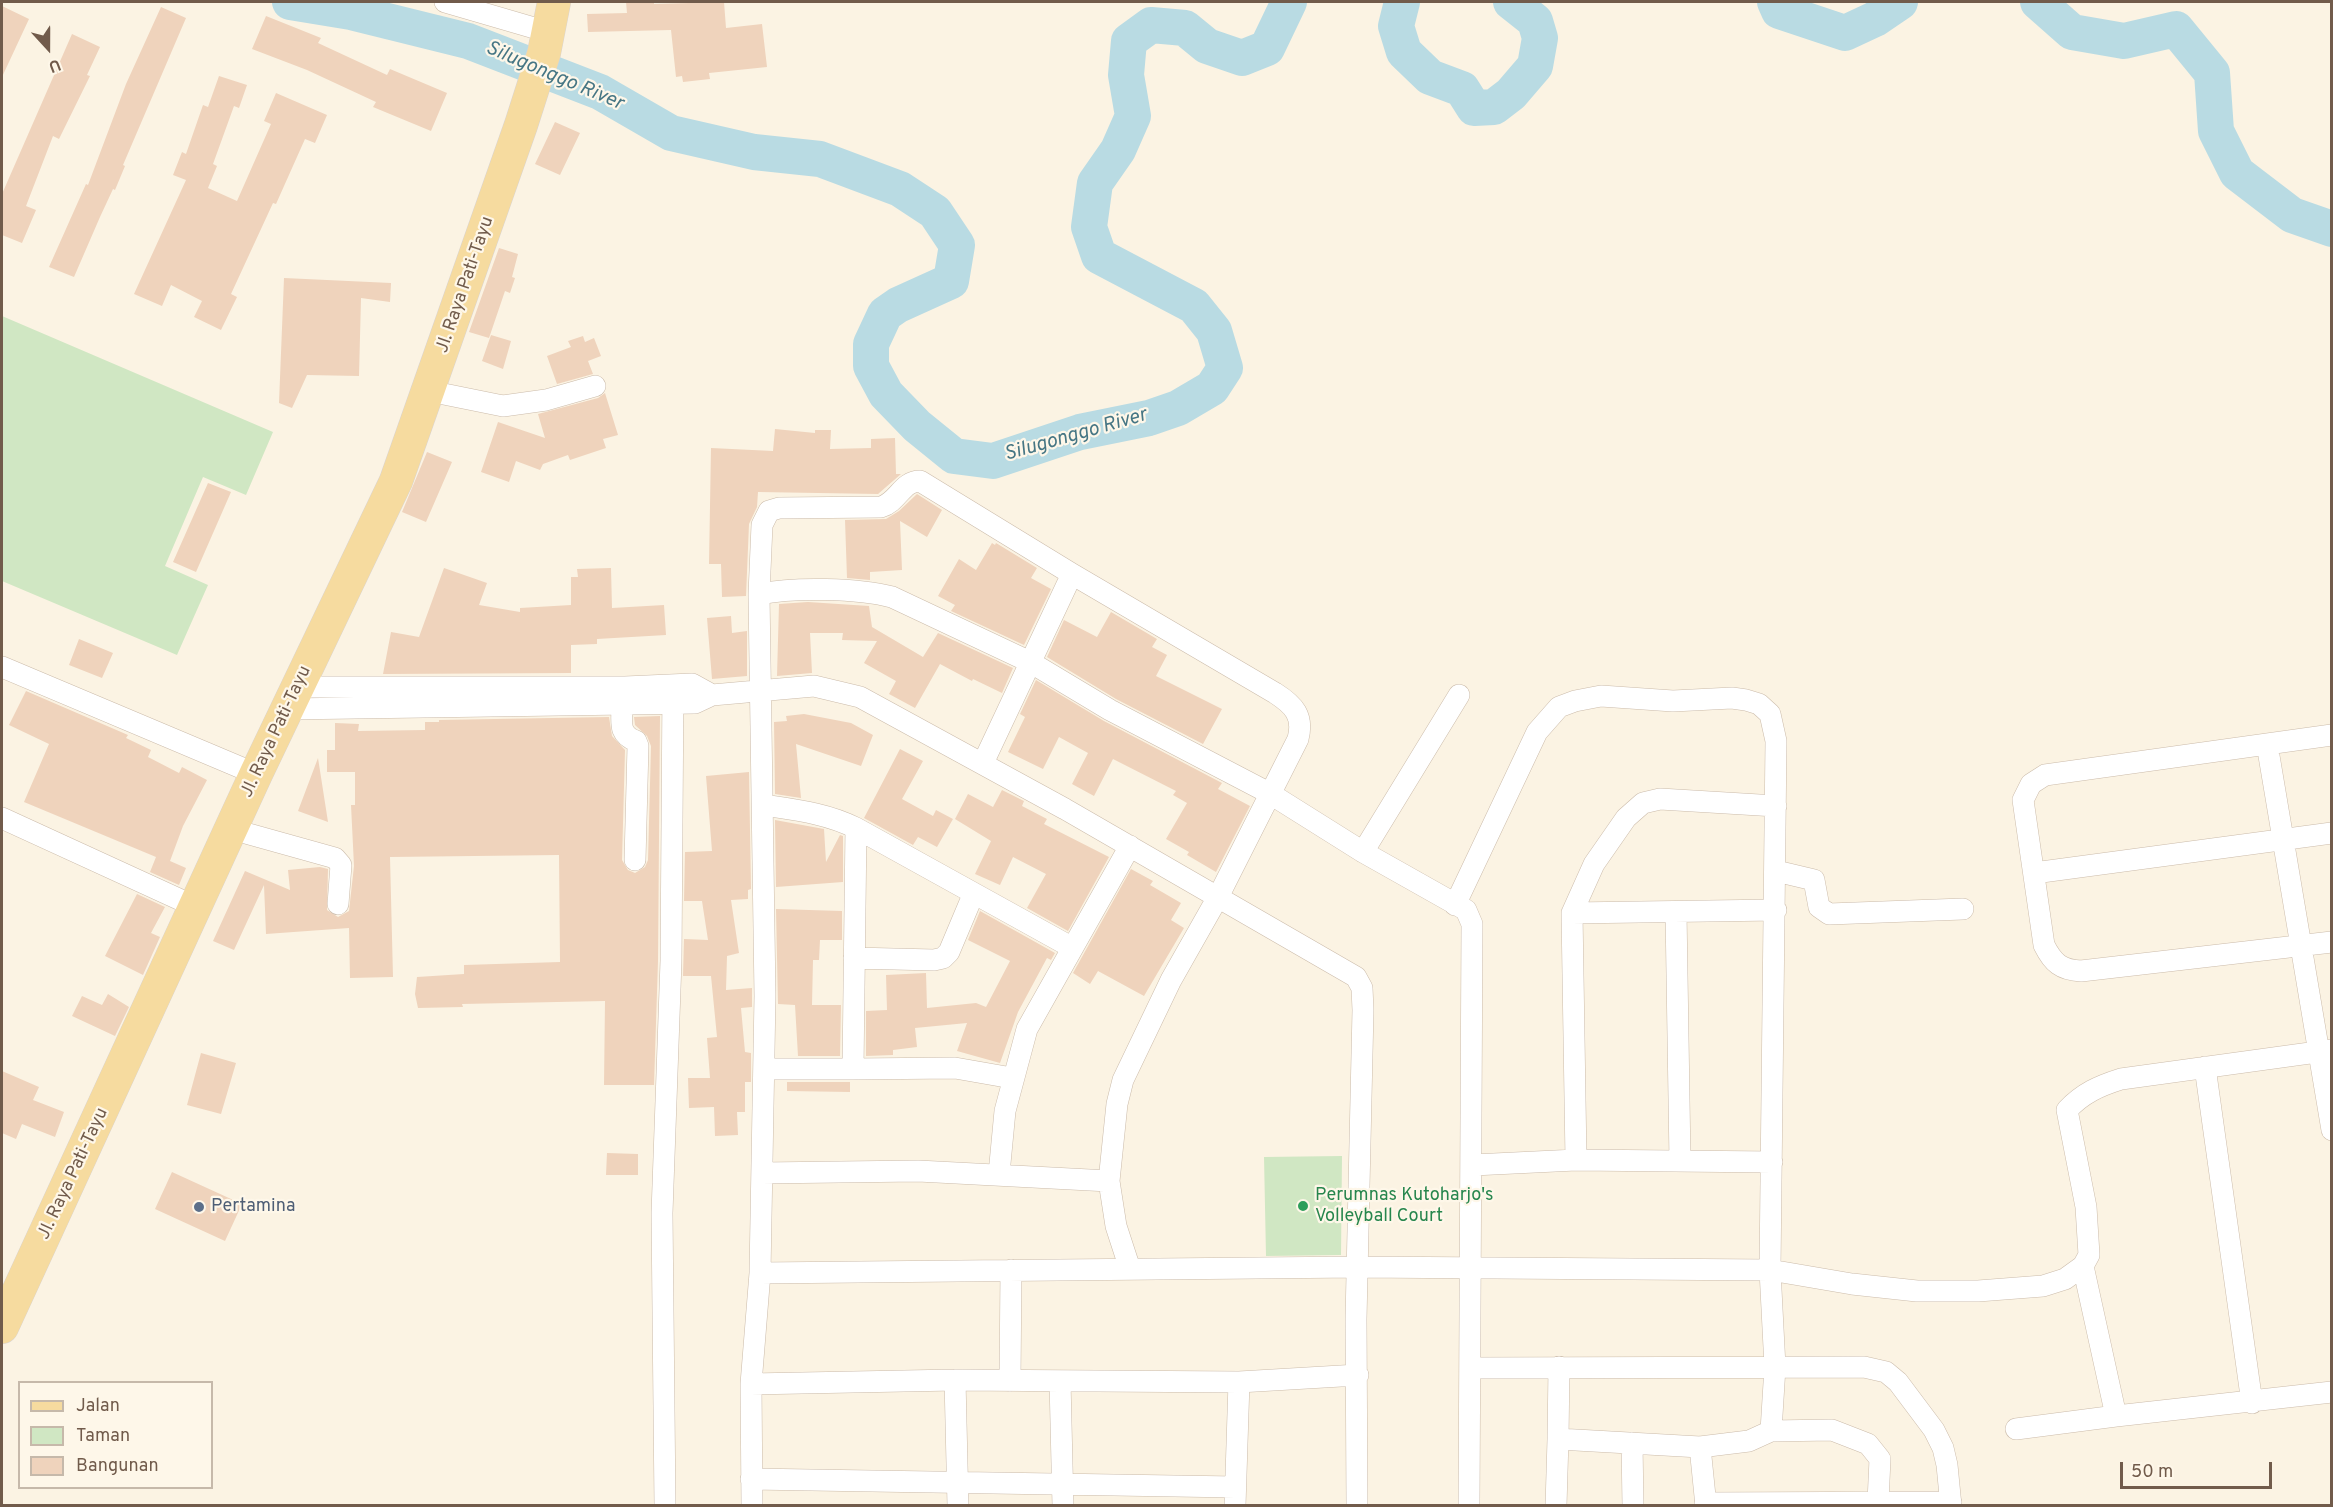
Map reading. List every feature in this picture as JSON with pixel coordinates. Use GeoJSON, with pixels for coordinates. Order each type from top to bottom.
{"type":"FeatureCollection","features":[{"type":"Feature","properties":{"kind":"main road","name":"Jl. Raya Pati-Tayu"},"geometry":{"type":"LineString","coordinates":[[2,1327],[256,774],[396,481],[521,125],[548,29]]}},
{"type":"Feature","properties":{"kind":"street"},"geometry":{"type":"LineString","coordinates":[[445,2],[548,29]]}},
{"type":"Feature","properties":{"kind":"street"},"geometry":{"type":"LineString","coordinates":[[429,391],[503,406],[546,400],[595,386]]}},
{"type":"Feature","properties":{"kind":"street"},"geometry":{"type":"LineString","coordinates":[[752,1506],[751,1384],[760,1273],[764,1070],[759,594],[762,525],[769,511],[779,508],[881,507],[890,503],[908,484],[915,481],[933,487],[1072,574],[1291,703],[1301,725],[1298,739],[1218,897],[1171,980],[1123,1080],[1117,1104],[1109,1181],[1116,1226],[1130,1269]]}},
{"type":"Feature","properties":{"kind":"street"},"geometry":{"type":"LineString","coordinates":[[983,763],[1072,574]]}},
{"type":"Feature","properties":{"kind":"street"},"geometry":{"type":"LineString","coordinates":[[759,594],[778,590],[876,592],[892,597],[1030,662],[1110,710],[1269,793],[1363,852],[1466,910],[1472,924],[1473,1165],[1469,1506]]}},
{"type":"Feature","properties":{"kind":"street"},"geometry":{"type":"LineString","coordinates":[[2,667],[256,774]]}},
{"type":"Feature","properties":{"kind":"street"},"geometry":{"type":"LineString","coordinates":[[293,698],[672,695],[695,703],[712,695],[814,686],[860,697],[983,763],[1356,977],[1362,988],[1357,1267],[1357,1506]]}},
{"type":"Feature","properties":{"kind":"street"},"geometry":{"type":"LineString","coordinates":[[596,697],[622,706],[672,695]]}},
{"type":"Feature","properties":{"kind":"street"},"geometry":{"type":"LineString","coordinates":[[665,1506],[662,1213],[671,961],[672,695]]}},
{"type":"Feature","properties":{"kind":"street"},"geometry":{"type":"LineString","coordinates":[[1363,852],[1459,695]]}},
{"type":"Feature","properties":{"kind":"street"},"geometry":{"type":"LineString","coordinates":[[1455,905],[1537,732],[1559,707],[1601,696],[1673,701],[1732,698],[1759,704],[1770,714],[1775,726],[1776,806],[1770,1270],[1775,1367],[1771,1431]]}},
{"type":"Feature","properties":{"kind":"street"},"geometry":{"type":"LineString","coordinates":[[622,706],[621,730],[636,741],[638,746],[635,860]]}},
{"type":"Feature","properties":{"kind":"street"},"geometry":{"type":"LineString","coordinates":[[2331,735],[2045,775],[2031,784],[2024,800],[2044,945],[2052,960],[2066,970],[2081,971],[2331,942]]}},
{"type":"Feature","properties":{"kind":"street"},"geometry":{"type":"LineString","coordinates":[[2267,744],[2301,946],[2325,1050],[2331,1130]]}},
{"type":"Feature","properties":{"kind":"street"},"geometry":{"type":"LineString","coordinates":[[1576,1160],[1572,913],[1594,864],[1626,818],[1643,803],[1660,799],[1776,806]]}},
{"type":"Feature","properties":{"kind":"street"},"geometry":{"type":"LineString","coordinates":[[763,805],[817,813],[838,819],[973,896],[1071,948]]}},
{"type":"Feature","properties":{"kind":"street"},"geometry":{"type":"LineString","coordinates":[[2,818],[196,907]]}},
{"type":"Feature","properties":{"kind":"street"},"geometry":{"type":"LineString","coordinates":[[853,1069],[856,828]]}},
{"type":"Feature","properties":{"kind":"street"},"geometry":{"type":"LineString","coordinates":[[231,829],[335,858],[341,865],[338,904]]}},
{"type":"Feature","properties":{"kind":"street"},"geometry":{"type":"LineString","coordinates":[[2034,873],[2331,833]]}},
{"type":"Feature","properties":{"kind":"street"},"geometry":{"type":"LineString","coordinates":[[999,1174],[1005,1111],[1027,1029],[1130,846]]}},
{"type":"Feature","properties":{"kind":"street"},"geometry":{"type":"LineString","coordinates":[[1776,871],[1814,880],[1819,907],[1828,914],[1963,909]]}},
{"type":"Feature","properties":{"kind":"street"},"geometry":{"type":"LineString","coordinates":[[854,958],[934,960],[944,958],[949,952],[973,896]]}},
{"type":"Feature","properties":{"kind":"street"},"geometry":{"type":"LineString","coordinates":[[1572,913],[1776,910]]}},
{"type":"Feature","properties":{"kind":"street"},"geometry":{"type":"LineString","coordinates":[[1676,912],[1680,1161]]}},
{"type":"Feature","properties":{"kind":"street"},"geometry":{"type":"LineString","coordinates":[[760,1273],[1357,1267],[1472,1270],[1770,1270],[1852,1284],[1917,1291],[1978,1291],[2043,1286],[2065,1279],[2083,1266],[2089,1255],[2086,1207],[2067,1110],[2089,1091],[2103,1084],[2325,1050]]}},
{"type":"Feature","properties":{"kind":"street"},"geometry":{"type":"LineString","coordinates":[[2205,1067],[2252,1403]]}},
{"type":"Feature","properties":{"kind":"street"},"geometry":{"type":"LineString","coordinates":[[764,1070],[956,1068],[1012,1078]]}},
{"type":"Feature","properties":{"kind":"street"},"geometry":{"type":"LineString","coordinates":[[1473,1165],[1576,1160],[1772,1162]]}},
{"type":"Feature","properties":{"kind":"street"},"geometry":{"type":"LineString","coordinates":[[762,1173],[918,1171],[1109,1181]]}},
{"type":"Feature","properties":{"kind":"street"},"geometry":{"type":"LineString","coordinates":[[2083,1266],[2116,1416]]}},
{"type":"Feature","properties":{"kind":"street"},"geometry":{"type":"LineString","coordinates":[[1010,1381],[1011,1270]]}},
{"type":"Feature","properties":{"kind":"street"},"geometry":{"type":"LineString","coordinates":[[1556,1506],[1559,1367]]}},
{"type":"Feature","properties":{"kind":"street"},"geometry":{"type":"LineString","coordinates":[[1471,1368],[1864,1367],[1886,1372],[1898,1382],[1934,1430],[1943,1448],[1951,1504],[1878,1502],[1705,1504],[1700,1447]]}},
{"type":"Feature","properties":{"kind":"street"},"geometry":{"type":"LineString","coordinates":[[751,1384],[955,1380],[1239,1382],[1358,1375]]}},
{"type":"Feature","properties":{"kind":"street"},"geometry":{"type":"LineString","coordinates":[[955,1380],[958,1506]]}},
{"type":"Feature","properties":{"kind":"street"},"geometry":{"type":"LineString","coordinates":[[1060,1381],[1063,1506]]}},
{"type":"Feature","properties":{"kind":"street"},"geometry":{"type":"LineString","coordinates":[[751,1479],[1063,1483],[1235,1496],[1239,1382]]}},
{"type":"Feature","properties":{"kind":"street"},"geometry":{"type":"LineString","coordinates":[[2016,1429],[2331,1392]]}},
{"type":"Feature","properties":{"kind":"street"},"geometry":{"type":"LineString","coordinates":[[1558,1439],[1700,1447],[1749,1441],[1771,1431],[1832,1430],[1868,1444],[1880,1459],[1878,1502]]}},
{"type":"Feature","properties":{"kind":"street"},"geometry":{"type":"LineString","coordinates":[[1632,1443],[1633,1506]]}},
{"type":"Feature","properties":{"kind":"green space"},"geometry":{"type":"Polygon","coordinates":[[[2,316],[273,432],[246,495],[203,477],[165,566],[208,585],[177,655],[2,581],[2,316]]]}},
{"type":"Feature","properties":{"kind":"green space","name":"Perumnas Kutoharjo's Volleyball Court"},"geometry":{"type":"Polygon","coordinates":[[[1342,1156],[1341,1255],[1266,1256],[1264,1157],[1342,1156]]]}},
{"type":"Feature","properties":{"kind":"building"},"geometry":{"type":"Polygon","coordinates":[[[626,2],[654,2],[654,4],[724,2],[726,28],[762,24],[767,67],[709,73],[710,79],[683,82],[682,76],[676,77],[671,30],[588,32],[587,14],[627,13],[626,2]]]}},
{"type":"Feature","properties":{"kind":"building"},"geometry":{"type":"Polygon","coordinates":[[[2,6],[29,19],[2,77],[2,6]]]}},
{"type":"Feature","properties":{"kind":"building"},"geometry":{"type":"Polygon","coordinates":[[[161,7],[186,18],[123,165],[125,166],[115,190],[113,189],[74,277],[49,267],[86,184],[88,185],[126,84],[161,7]]]}},
{"type":"Feature","properties":{"kind":"building"},"geometry":{"type":"Polygon","coordinates":[[[266,16],[321,38],[318,43],[387,75],[390,69],[447,93],[431,131],[373,107],[376,102],[307,70],[252,49],[266,16]]]}},
{"type":"Feature","properties":{"kind":"building"},"geometry":{"type":"Polygon","coordinates":[[[72,34],[100,47],[87,75],[90,76],[59,139],[53,136],[26,206],[36,210],[22,243],[2,235],[2,194],[72,34]]]}},
{"type":"Feature","properties":{"kind":"building"},"geometry":{"type":"Polygon","coordinates":[[[219,76],[247,85],[239,108],[234,106],[213,164],[217,166],[208,188],[237,201],[271,124],[264,121],[276,93],[327,115],[315,143],[305,139],[276,204],[273,203],[231,294],[237,297],[221,330],[194,317],[202,301],[171,285],[162,306],[134,294],[186,180],[173,175],[182,152],[186,154],[203,105],[208,107],[219,76]]]}},
{"type":"Feature","properties":{"kind":"building"},"geometry":{"type":"Polygon","coordinates":[[[555,122],[580,133],[560,175],[535,164],[555,122]]]}},
{"type":"Feature","properties":{"kind":"building"},"geometry":{"type":"Polygon","coordinates":[[[499,248],[518,254],[512,277],[515,278],[510,293],[505,291],[489,338],[469,332],[499,248]]]}},
{"type":"Feature","properties":{"kind":"building"},"geometry":{"type":"Polygon","coordinates":[[[284,278],[391,283],[390,302],[361,298],[359,376],[307,375],[292,408],[279,403],[284,278]]]}},
{"type":"Feature","properties":{"kind":"building"},"geometry":{"type":"Polygon","coordinates":[[[491,335],[511,341],[503,369],[482,361],[491,335]]]}},
{"type":"Feature","properties":{"kind":"building"},"geometry":{"type":"Polygon","coordinates":[[[583,336],[585,342],[594,338],[601,356],[588,361],[593,374],[557,384],[547,356],[571,347],[568,341],[583,336]]]}},
{"type":"Feature","properties":{"kind":"building"},"geometry":{"type":"Polygon","coordinates":[[[605,393],[618,435],[603,439],[606,448],[570,460],[568,455],[543,464],[540,470],[516,461],[509,482],[481,472],[498,422],[545,438],[538,414],[598,398],[605,393]]]}},
{"type":"Feature","properties":{"kind":"building"},"geometry":{"type":"Polygon","coordinates":[[[775,429],[815,433],[815,430],[831,430],[830,449],[871,448],[871,439],[895,438],[896,474],[901,474],[878,494],[758,492],[757,507],[749,524],[746,596],[722,597],[721,564],[709,564],[711,448],[773,451],[775,429]]]}},
{"type":"Feature","properties":{"kind":"building"},"geometry":{"type":"Polygon","coordinates":[[[427,452],[452,462],[426,522],[402,512],[427,452]]]}},
{"type":"Feature","properties":{"kind":"building"},"geometry":{"type":"Polygon","coordinates":[[[208,483],[231,492],[196,572],[173,562],[208,483]]]}},
{"type":"Feature","properties":{"kind":"building"},"geometry":{"type":"Polygon","coordinates":[[[917,494],[942,510],[927,537],[900,521],[902,570],[870,572],[870,580],[847,578],[845,520],[886,519],[899,511],[917,494]]]}},
{"type":"Feature","properties":{"kind":"building"},"geometry":{"type":"Polygon","coordinates":[[[992,543],[995,545],[996,543],[1037,568],[1031,578],[1051,589],[1024,645],[951,611],[955,605],[938,596],[959,559],[976,570],[992,543]]]}},
{"type":"Feature","properties":{"kind":"building"},"geometry":{"type":"Polygon","coordinates":[[[444,568],[487,583],[479,605],[520,612],[520,608],[571,605],[571,577],[578,577],[577,569],[611,568],[612,608],[664,605],[666,635],[597,639],[597,644],[571,645],[571,673],[383,674],[391,632],[419,637],[444,568]]]}},
{"type":"Feature","properties":{"kind":"building"},"geometry":{"type":"Polygon","coordinates":[[[808,602],[869,606],[872,627],[923,657],[938,633],[1013,668],[1002,693],[973,679],[972,681],[940,664],[915,708],[889,694],[896,681],[864,663],[877,641],[842,640],[843,633],[810,633],[812,673],[777,676],[779,604],[808,602]]]}},
{"type":"Feature","properties":{"kind":"building"},"geometry":{"type":"Polygon","coordinates":[[[1111,612],[1157,639],[1152,647],[1167,655],[1156,676],[1222,709],[1203,744],[1116,699],[1047,657],[1064,620],[1097,637],[1111,612]]]}},
{"type":"Feature","properties":{"kind":"building"},"geometry":{"type":"Polygon","coordinates":[[[731,616],[732,633],[747,631],[747,676],[712,679],[707,618],[731,616]]]}},
{"type":"Feature","properties":{"kind":"building"},"geometry":{"type":"Polygon","coordinates":[[[79,639],[113,653],[102,678],[69,665],[79,639]]]}},
{"type":"Feature","properties":{"kind":"building"},"geometry":{"type":"Polygon","coordinates":[[[1036,680],[1104,721],[1222,783],[1218,789],[1250,806],[1216,872],[1187,855],[1189,852],[1166,839],[1187,803],[1173,795],[1176,791],[1113,759],[1094,796],[1072,784],[1088,753],[1059,737],[1043,769],[1008,752],[1025,717],[1020,714],[1036,680]]]}},
{"type":"Feature","properties":{"kind":"building"},"geometry":{"type":"Polygon","coordinates":[[[26,691],[128,735],[126,738],[151,750],[148,757],[179,773],[182,767],[207,780],[183,826],[170,861],[186,868],[179,885],[150,872],[156,857],[24,802],[49,744],[9,725],[26,691]]]}},
{"type":"Feature","properties":{"kind":"building"},"geometry":{"type":"Polygon","coordinates":[[[804,714],[851,723],[873,735],[861,766],[796,744],[801,798],[775,794],[774,722],[787,721],[786,716],[804,714]]]}},
{"type":"Feature","properties":{"kind":"building"},"geometry":{"type":"Polygon","coordinates":[[[660,716],[658,961],[654,1085],[604,1085],[605,1001],[462,1004],[463,1007],[418,1008],[415,994],[417,977],[464,974],[464,965],[560,962],[559,855],[390,857],[393,977],[350,978],[349,928],[266,934],[264,885],[234,950],[213,941],[245,871],[290,890],[288,870],[320,867],[328,869],[327,910],[338,917],[349,911],[354,866],[351,805],[355,805],[355,772],[327,772],[327,750],[335,750],[335,723],[359,724],[358,731],[425,730],[425,722],[439,722],[439,720],[609,717],[612,736],[625,750],[622,860],[628,870],[635,873],[645,867],[648,860],[651,746],[647,736],[635,725],[634,717],[660,716]]]}},
{"type":"Feature","properties":{"kind":"building"},"geometry":{"type":"Polygon","coordinates":[[[900,749],[923,761],[902,799],[933,816],[936,810],[953,819],[937,847],[918,837],[913,845],[864,818],[900,749]]]}},
{"type":"Feature","properties":{"kind":"building"},"geometry":{"type":"Polygon","coordinates":[[[318,758],[328,822],[298,811],[318,758]]]}},
{"type":"Feature","properties":{"kind":"building"},"geometry":{"type":"Polygon","coordinates":[[[749,772],[751,889],[748,890],[748,899],[731,900],[739,953],[727,956],[726,990],[752,988],[752,1007],[741,1008],[745,1052],[751,1053],[751,1082],[745,1082],[745,1112],[737,1112],[738,1135],[715,1136],[714,1107],[689,1108],[688,1078],[710,1078],[707,1038],[717,1037],[711,976],[683,976],[684,939],[708,940],[702,901],[684,901],[685,852],[712,851],[706,776],[749,772]]]}},
{"type":"Feature","properties":{"kind":"building"},"geometry":{"type":"Polygon","coordinates":[[[1002,790],[1024,801],[1022,806],[1047,819],[1044,824],[1109,857],[1068,931],[1027,908],[1046,874],[1013,857],[1000,885],[975,874],[991,841],[955,819],[968,794],[993,807],[1002,790]]]}},
{"type":"Feature","properties":{"kind":"building"},"geometry":{"type":"Polygon","coordinates":[[[775,820],[824,829],[826,862],[840,835],[843,836],[843,882],[776,887],[775,820]]]}},
{"type":"Feature","properties":{"kind":"building"},"geometry":{"type":"Polygon","coordinates":[[[1131,869],[1153,881],[1150,885],[1181,903],[1171,920],[1184,928],[1144,996],[1098,971],[1090,984],[1073,973],[1131,869]]]}},
{"type":"Feature","properties":{"kind":"building"},"geometry":{"type":"Polygon","coordinates":[[[137,894],[165,907],[151,933],[160,937],[143,975],[105,956],[137,894]]]}},
{"type":"Feature","properties":{"kind":"building"},"geometry":{"type":"Polygon","coordinates":[[[776,909],[842,911],[842,940],[820,940],[819,960],[813,960],[812,1005],[841,1005],[840,1056],[798,1056],[795,1005],[778,1004],[776,909]]]}},
{"type":"Feature","properties":{"kind":"building"},"geometry":{"type":"Polygon","coordinates":[[[980,911],[1055,953],[1051,960],[1047,958],[1018,1012],[1000,1063],[957,1051],[967,1023],[915,1028],[917,1047],[893,1050],[893,1055],[866,1056],[866,1011],[887,1010],[886,975],[926,973],[927,1008],[976,1003],[986,1007],[1010,961],[968,940],[980,911]]]}},
{"type":"Feature","properties":{"kind":"building"},"geometry":{"type":"Polygon","coordinates":[[[108,994],[129,1007],[115,1036],[72,1016],[82,996],[102,1005],[108,994]]]}},
{"type":"Feature","properties":{"kind":"building"},"geometry":{"type":"Polygon","coordinates":[[[201,1053],[236,1063],[221,1114],[187,1105],[201,1053]]]}},
{"type":"Feature","properties":{"kind":"building"},"geometry":{"type":"Polygon","coordinates":[[[2,1071],[39,1087],[33,1100],[64,1112],[55,1137],[22,1124],[16,1139],[2,1133],[2,1071]]]}},
{"type":"Feature","properties":{"kind":"building"},"geometry":{"type":"Polygon","coordinates":[[[787,1082],[850,1082],[850,1092],[787,1091],[787,1082]]]}},
{"type":"Feature","properties":{"kind":"building"},"geometry":{"type":"Polygon","coordinates":[[[607,1153],[638,1154],[638,1175],[606,1175],[607,1153]]]}},
{"type":"Feature","properties":{"kind":"building","name":"Pertamina"},"geometry":{"type":"Polygon","coordinates":[[[172,1172],[242,1204],[225,1241],[155,1209],[172,1172]]]}},
{"type":"Feature","properties":{"kind":"waterway","name":"Silugonggo River"},"geometry":{"type":"LineString","coordinates":[[290,2],[351,12],[468,41],[600,92],[671,133],[754,152],[820,159],[900,189],[935,212],[957,245],[951,281],[898,305],[885,314],[871,344],[871,366],[886,394],[917,426],[954,456],[993,461],[1080,432],[1149,418],[1178,408],[1212,388],[1225,368],[1214,331],[1194,306],[1099,256],[1089,227],[1095,183],[1118,150],[1133,116],[1126,75],[1129,41],[1151,25],[1185,28],[1207,46],[1242,58],[1267,48],[1289,2]]}},
{"type":"Feature","properties":{"kind":"waterway","name":"Silugonggo River"},"geometry":{"type":"LineString","coordinates":[[1402,2],[1396,26],[1404,52],[1430,77],[1462,89],[1474,108],[1494,107],[1511,94],[1535,66],[1540,38],[1535,21],[1511,2]]}},
{"type":"Feature","properties":{"kind":"waterway","name":"Silugonggo River"},"geometry":{"type":"LineString","coordinates":[[1775,2],[1779,11],[1845,33],[1875,19],[1900,2]]}},
{"type":"Feature","properties":{"kind":"waterway","name":"Silugonggo River"},"geometry":{"type":"LineString","coordinates":[[2038,2],[2072,32],[2124,41],[2176,29],[2212,73],[2216,131],[2237,173],[2292,215],[2332,229]]}},
{"type":"Feature","properties":{"kind":"place","name":"Perumnas Kutoharjo's Volleyball Court"},"geometry":{"type":"Point","coordinates":[1303,1206]}},
{"type":"Feature","properties":{"kind":"place","name":"Pertamina"},"geometry":{"type":"Point","coordinates":[199,1207]}}]}
